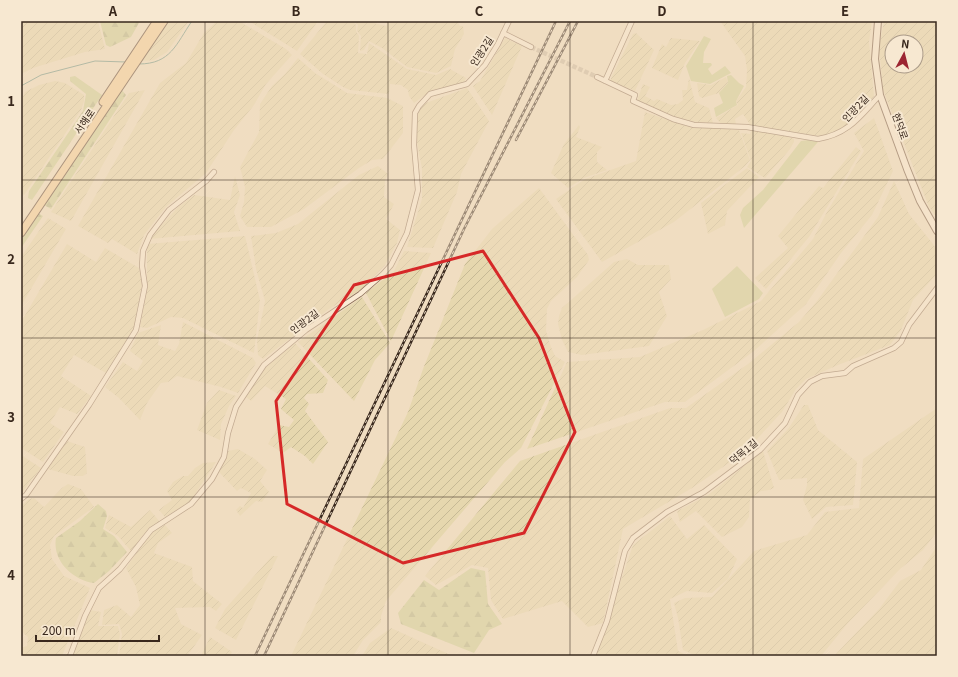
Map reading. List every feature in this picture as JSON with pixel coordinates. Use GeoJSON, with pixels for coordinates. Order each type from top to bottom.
{"type":"FeatureCollection","features":[{"type":"Feature","properties":{"kind":"main road","name":"서해로"},"geometry":{"type":"LineString","coordinates":[[21,233],[158,21]]}},
{"type":"Feature","properties":{"kind":"main road","name":"서해로"},"geometry":{"type":"LineString","coordinates":[[21,226],[132,61],[164,21]]}},
{"type":"Feature","properties":{"kind":"main road","name":"현덕로"},"geometry":{"type":"LineString","coordinates":[[878,21],[875,59],[880,95],[917,194],[937,231]]}},
{"type":"Feature","properties":{"kind":"street"},"geometry":{"type":"LineString","coordinates":[[503,33],[509,21]]}},
{"type":"Feature","properties":{"kind":"street"},"geometry":{"type":"LineString","coordinates":[[605,81],[632,21]]}},
{"type":"Feature","properties":{"kind":"street","name":"인광2길"},"geometry":{"type":"LineString","coordinates":[[70,656],[85,616],[99,588],[120,570],[151,530],[191,504],[212,479],[224,457],[228,433],[236,407],[264,365],[306,330],[360,294],[384,274],[391,265],[407,232],[418,190],[414,145],[415,113],[419,106],[430,94],[467,84],[485,65],[503,33],[531,47]]}},
{"type":"Feature","properties":{"kind":"street","name":"인광2길"},"geometry":{"type":"LineString","coordinates":[[597,77],[635,95],[633,102],[640,106],[685,123],[747,127],[818,139],[827,138],[847,130],[880,95]]}},
{"type":"Feature","properties":{"kind":"street"},"geometry":{"type":"LineString","coordinates":[[21,499],[26,495],[89,405],[136,330],[145,286],[142,266],[143,251],[150,235],[169,210],[206,181],[214,172]]}},
{"type":"Feature","properties":{"kind":"street","name":"덕목1길"},"geometry":{"type":"LineString","coordinates":[[594,656],[607,621],[625,550],[633,538],[667,512],[704,492],[760,450],[786,423],[798,395],[810,382],[822,376],[845,373],[853,366],[894,348],[901,342],[909,325],[937,288]]}},
{"type":"Feature","properties":{"kind":"highlighted area"},"geometry":{"type":"Polygon","coordinates":[[[483,251],[539,338],[575,432],[524,533],[403,563],[287,504],[276,401],[354,285],[483,251]]]}},
{"type":"Feature","properties":{"kind":"shaded area"},"geometry":{"type":"Polygon","coordinates":[[[21,21],[98,21],[105,49],[85,52],[33,68],[21,74],[21,21]]]}},
{"type":"Feature","properties":{"kind":"shaded area"},"geometry":{"type":"Polygon","coordinates":[[[169,21],[189,21],[167,52],[154,60],[141,61],[169,21]]]}},
{"type":"Feature","properties":{"kind":"shaded area"},"geometry":{"type":"Polygon","coordinates":[[[217,21],[239,21],[286,49],[292,55],[266,84],[254,105],[234,130],[206,173],[166,207],[144,235],[137,254],[112,239],[108,243],[78,226],[160,83],[186,63],[204,33],[217,21]]]}},
{"type":"Feature","properties":{"kind":"shaded area"},"geometry":{"type":"Polygon","coordinates":[[[249,21],[318,21],[297,51],[249,21]]]}},
{"type":"Feature","properties":{"kind":"shaded area"},"geometry":{"type":"Polygon","coordinates":[[[327,21],[353,21],[356,25],[356,31],[359,36],[358,53],[367,54],[369,43],[407,69],[436,75],[450,69],[466,78],[464,83],[432,90],[414,103],[409,96],[408,90],[401,85],[390,84],[389,94],[350,90],[343,87],[323,74],[300,54],[327,21]]]}},
{"type":"Feature","properties":{"kind":"shaded area"},"geometry":{"type":"Polygon","coordinates":[[[366,21],[386,26],[388,24],[383,21],[457,21],[460,26],[463,26],[464,34],[455,49],[451,66],[436,73],[407,67],[382,48],[369,41],[364,50],[360,51],[361,36],[357,31],[358,25],[355,22],[366,21]]]}},
{"type":"Feature","properties":{"kind":"shaded area"},"geometry":{"type":"Polygon","coordinates":[[[720,21],[872,21],[869,42],[874,96],[850,123],[834,133],[820,136],[751,126],[743,114],[735,119],[736,124],[721,124],[716,118],[738,105],[736,101],[746,87],[747,70],[745,56],[720,21]]]}},
{"type":"Feature","properties":{"kind":"shaded area"},"geometry":{"type":"Polygon","coordinates":[[[884,21],[937,21],[937,218],[929,207],[883,90],[879,47],[884,21]]]}},
{"type":"Feature","properties":{"kind":"shaded area"},"geometry":{"type":"Polygon","coordinates":[[[636,33],[654,50],[635,91],[611,81],[611,78],[633,34],[636,33]]]}},
{"type":"Feature","properties":{"kind":"shaded area"},"geometry":{"type":"Polygon","coordinates":[[[505,38],[522,46],[492,115],[473,86],[480,81],[505,38]]]}},
{"type":"Feature","properties":{"kind":"shaded area"},"geometry":{"type":"Polygon","coordinates":[[[671,38],[700,41],[685,63],[678,80],[652,68],[662,44],[666,47],[671,38]]]}},
{"type":"Feature","properties":{"kind":"shaded area"},"geometry":{"type":"Polygon","coordinates":[[[298,58],[315,73],[347,93],[387,98],[403,106],[403,133],[383,159],[372,160],[359,168],[304,209],[271,227],[247,227],[240,216],[244,202],[245,187],[240,167],[259,132],[260,104],[272,86],[285,74],[298,58]]]}},
{"type":"Feature","properties":{"kind":"shaded area"},"geometry":{"type":"Polygon","coordinates":[[[726,77],[728,83],[719,93],[702,98],[699,96],[697,83],[711,85],[726,77]]]}},
{"type":"Feature","properties":{"kind":"shaded area"},"geometry":{"type":"Polygon","coordinates":[[[689,78],[695,102],[709,108],[713,123],[686,121],[637,101],[643,84],[650,87],[645,96],[654,101],[657,99],[671,105],[678,104],[683,100],[682,90],[687,90],[689,78]]]}},
{"type":"Feature","properties":{"kind":"shaded area"},"geometry":{"type":"Polygon","coordinates":[[[55,81],[65,83],[84,95],[84,101],[81,110],[24,195],[21,193],[21,101],[25,92],[39,85],[55,81]]]}},
{"type":"Feature","properties":{"kind":"shaded area"},"geometry":{"type":"Polygon","coordinates":[[[467,88],[489,121],[461,174],[457,192],[433,248],[407,247],[422,199],[422,169],[417,142],[417,116],[423,104],[467,88]]]}},
{"type":"Feature","properties":{"kind":"shaded area"},"geometry":{"type":"Polygon","coordinates":[[[145,90],[71,221],[51,212],[129,93],[145,90]]]}},
{"type":"Feature","properties":{"kind":"shaded area"},"geometry":{"type":"Polygon","coordinates":[[[645,112],[686,126],[739,130],[750,160],[745,166],[674,222],[602,262],[556,199],[585,179],[636,161],[645,112]]]}},
{"type":"Feature","properties":{"kind":"shaded area"},"geometry":{"type":"Polygon","coordinates":[[[874,118],[893,171],[872,215],[841,253],[806,304],[754,351],[685,402],[665,402],[527,449],[567,362],[640,357],[703,330],[761,301],[813,239],[828,210],[864,151],[854,133],[874,118]]]}},
{"type":"Feature","properties":{"kind":"shaded area"},"geometry":{"type":"Polygon","coordinates":[[[579,125],[580,127],[576,137],[602,147],[597,152],[597,162],[607,170],[584,178],[568,188],[551,173],[564,144],[579,125]]]}},
{"type":"Feature","properties":{"kind":"shaded area"},"geometry":{"type":"Polygon","coordinates":[[[752,129],[781,134],[794,139],[790,149],[765,178],[747,167],[751,161],[741,133],[750,134],[752,129]]]}},
{"type":"Feature","properties":{"kind":"shaded area"},"geometry":{"type":"Polygon","coordinates":[[[856,147],[861,151],[809,237],[766,289],[755,278],[788,248],[778,236],[819,186],[823,188],[856,147]]]}},
{"type":"Feature","properties":{"kind":"shaded area"},"geometry":{"type":"Polygon","coordinates":[[[378,166],[388,174],[385,180],[384,197],[394,204],[386,219],[400,230],[397,243],[385,265],[360,290],[329,309],[263,359],[258,355],[257,340],[265,301],[256,269],[251,236],[276,233],[298,224],[359,175],[378,166]]]}},
{"type":"Feature","properties":{"kind":"shaded area"},"geometry":{"type":"Polygon","coordinates":[[[747,168],[759,177],[727,211],[725,225],[708,234],[701,203],[747,168]]]}},
{"type":"Feature","properties":{"kind":"shaded area"},"geometry":{"type":"Polygon","coordinates":[[[235,176],[240,195],[234,212],[240,231],[149,239],[177,208],[194,195],[230,200],[235,176]]]}},
{"type":"Feature","properties":{"kind":"shaded area"},"geometry":{"type":"Polygon","coordinates":[[[894,181],[909,214],[937,249],[937,274],[913,300],[901,330],[890,345],[806,379],[796,389],[782,412],[745,452],[692,488],[623,529],[603,623],[588,627],[562,601],[503,619],[491,600],[488,568],[472,565],[436,585],[425,576],[520,461],[670,408],[686,408],[748,364],[799,322],[817,301],[878,217],[894,181]]]}},
{"type":"Feature","properties":{"kind":"shaded area"},"geometry":{"type":"Polygon","coordinates":[[[539,188],[588,255],[589,260],[577,277],[551,301],[547,309],[546,331],[551,347],[555,356],[565,362],[521,448],[505,462],[386,601],[381,616],[381,622],[363,640],[353,656],[291,656],[408,412],[423,369],[465,264],[492,229],[539,188]]]}},
{"type":"Feature","properties":{"kind":"shaded area"},"geometry":{"type":"Polygon","coordinates":[[[48,218],[66,229],[21,306],[21,257],[48,218]]]}},
{"type":"Feature","properties":{"kind":"shaded area"},"geometry":{"type":"Polygon","coordinates":[[[245,236],[260,300],[254,353],[183,318],[171,317],[147,328],[140,327],[147,290],[147,244],[245,236]]]}},
{"type":"Feature","properties":{"kind":"shaded area"},"geometry":{"type":"Polygon","coordinates":[[[67,244],[96,262],[105,248],[139,268],[142,285],[134,329],[106,373],[74,355],[61,376],[91,396],[77,414],[60,407],[50,423],[64,432],[43,462],[21,448],[21,322],[67,244]]]}},
{"type":"Feature","properties":{"kind":"shaded area"},"geometry":{"type":"Polygon","coordinates":[[[404,251],[431,253],[391,341],[366,293],[394,271],[404,251]]]}},
{"type":"Feature","properties":{"kind":"shaded area"},"geometry":{"type":"Polygon","coordinates":[[[627,259],[638,265],[669,265],[671,279],[659,292],[667,316],[649,346],[582,355],[568,352],[562,340],[558,324],[562,308],[614,262],[627,259]]]}},
{"type":"Feature","properties":{"kind":"shaded area"},"geometry":{"type":"Polygon","coordinates":[[[362,297],[390,343],[375,360],[354,401],[298,342],[362,297]]]}},
{"type":"Feature","properties":{"kind":"shaded area"},"geometry":{"type":"Polygon","coordinates":[[[183,322],[253,358],[256,363],[238,393],[221,387],[177,376],[168,382],[161,383],[147,403],[140,420],[119,398],[105,387],[123,362],[137,371],[143,361],[130,351],[138,333],[161,325],[158,345],[175,351],[179,344],[183,322]]]}},
{"type":"Feature","properties":{"kind":"shaded area"},"geometry":{"type":"Polygon","coordinates":[[[295,343],[328,380],[323,393],[307,394],[304,398],[309,404],[305,411],[328,442],[313,464],[305,456],[291,447],[283,453],[268,444],[279,425],[289,427],[294,420],[281,409],[286,399],[265,386],[251,401],[245,396],[265,368],[295,343]]]}},
{"type":"Feature","properties":{"kind":"shaded area"},"geometry":{"type":"Polygon","coordinates":[[[219,390],[236,396],[229,406],[221,424],[220,440],[197,430],[207,403],[219,390]]]}},
{"type":"Feature","properties":{"kind":"shaded area"},"geometry":{"type":"Polygon","coordinates":[[[804,405],[808,405],[818,430],[857,462],[853,505],[826,507],[812,519],[803,500],[807,485],[807,478],[779,480],[767,451],[788,429],[804,405]]]}},
{"type":"Feature","properties":{"kind":"shaded area"},"geometry":{"type":"Polygon","coordinates":[[[937,408],[937,532],[923,550],[900,569],[848,623],[821,656],[696,656],[683,650],[674,603],[685,598],[712,597],[754,551],[807,535],[825,512],[859,508],[863,459],[937,408]]]}},
{"type":"Feature","properties":{"kind":"shaded area"},"geometry":{"type":"Polygon","coordinates":[[[67,441],[85,447],[87,473],[83,476],[73,476],[48,469],[67,441]]]}},
{"type":"Feature","properties":{"kind":"shaded area"},"geometry":{"type":"Polygon","coordinates":[[[238,449],[255,459],[267,470],[260,481],[269,492],[262,502],[256,501],[240,516],[236,510],[240,506],[243,508],[251,493],[241,488],[237,491],[219,472],[228,451],[238,449]]]}},
{"type":"Feature","properties":{"kind":"shaded area"},"geometry":{"type":"Polygon","coordinates":[[[763,451],[774,488],[761,491],[750,499],[749,517],[742,527],[722,537],[696,511],[680,522],[677,511],[708,495],[763,451]]]}},
{"type":"Feature","properties":{"kind":"shaded area"},"geometry":{"type":"Polygon","coordinates":[[[21,455],[41,468],[21,494],[21,455]]]}},
{"type":"Feature","properties":{"kind":"shaded area"},"geometry":{"type":"Polygon","coordinates":[[[216,462],[190,502],[165,517],[159,510],[172,500],[167,491],[173,482],[183,476],[188,476],[195,468],[203,463],[216,462]]]}},
{"type":"Feature","properties":{"kind":"shaded area"},"geometry":{"type":"Polygon","coordinates":[[[68,484],[81,489],[94,507],[54,536],[50,545],[52,559],[64,576],[90,588],[62,656],[21,656],[21,648],[27,646],[28,637],[21,631],[21,506],[29,499],[34,498],[44,507],[62,488],[68,484]]]}},
{"type":"Feature","properties":{"kind":"shaded area"},"geometry":{"type":"Polygon","coordinates":[[[150,510],[160,522],[149,528],[131,551],[118,536],[105,528],[109,515],[131,527],[150,510]]]}},
{"type":"Feature","properties":{"kind":"shaded area"},"geometry":{"type":"Polygon","coordinates":[[[670,516],[687,539],[704,525],[737,559],[728,579],[712,593],[687,591],[670,599],[678,651],[688,656],[595,656],[633,545],[670,516]]]}},
{"type":"Feature","properties":{"kind":"shaded area"},"geometry":{"type":"Polygon","coordinates":[[[165,525],[172,533],[158,543],[154,553],[192,567],[193,581],[222,604],[216,611],[210,607],[175,608],[181,624],[202,635],[188,655],[119,656],[122,634],[119,624],[102,625],[104,610],[117,605],[131,617],[140,605],[136,587],[126,568],[151,532],[165,525]]]}},
{"type":"Feature","properties":{"kind":"shaded area"},"geometry":{"type":"Polygon","coordinates":[[[937,546],[937,656],[834,656],[879,609],[900,581],[921,570],[937,546]]]}},
{"type":"Feature","properties":{"kind":"shaded area"},"geometry":{"type":"Polygon","coordinates":[[[272,556],[278,556],[236,640],[215,628],[225,609],[272,556]]]}},
{"type":"Feature","properties":{"kind":"shaded area"},"geometry":{"type":"Polygon","coordinates":[[[90,610],[101,612],[98,626],[118,626],[120,634],[117,656],[72,656],[90,610]]]}},
{"type":"Feature","properties":{"kind":"shaded area"},"geometry":{"type":"Polygon","coordinates":[[[391,628],[453,656],[362,656],[370,643],[391,628]]]}},
{"type":"Feature","properties":{"kind":"shaded area"},"geometry":{"type":"Polygon","coordinates":[[[210,637],[232,652],[230,656],[201,656],[210,637]]]}},
{"type":"Feature","properties":{"kind":"green space"},"geometry":{"type":"Polygon","coordinates":[[[100,21],[140,21],[131,37],[110,47],[106,45],[100,21]]]}},
{"type":"Feature","properties":{"kind":"green space"},"geometry":{"type":"Polygon","coordinates":[[[704,36],[711,39],[704,52],[703,63],[711,63],[712,65],[708,69],[712,75],[725,66],[731,73],[710,84],[691,81],[686,66],[704,36]]]}},
{"type":"Feature","properties":{"kind":"green space"},"geometry":{"type":"Polygon","coordinates":[[[731,75],[744,86],[736,101],[737,105],[716,117],[714,108],[723,103],[719,93],[728,83],[727,76],[731,75]]]}},
{"type":"Feature","properties":{"kind":"green space"},"geometry":{"type":"Polygon","coordinates":[[[75,76],[102,95],[32,200],[28,198],[29,191],[83,111],[86,94],[70,81],[70,77],[75,76]]]}},
{"type":"Feature","properties":{"kind":"green space"},"geometry":{"type":"Polygon","coordinates":[[[121,89],[126,95],[51,209],[44,205],[121,89]]]}},
{"type":"Feature","properties":{"kind":"green space"},"geometry":{"type":"Polygon","coordinates":[[[808,140],[818,142],[744,228],[740,215],[743,208],[763,190],[801,141],[808,140]]]}},
{"type":"Feature","properties":{"kind":"green space"},"geometry":{"type":"Polygon","coordinates":[[[38,213],[43,216],[21,248],[21,240],[38,213]]]}},
{"type":"Feature","properties":{"kind":"green space"},"geometry":{"type":"Polygon","coordinates":[[[737,266],[763,293],[759,299],[725,317],[712,289],[737,266]]]}},
{"type":"Feature","properties":{"kind":"green space"},"geometry":{"type":"Polygon","coordinates":[[[98,504],[106,511],[107,516],[103,529],[114,536],[127,552],[109,571],[94,583],[79,578],[66,568],[57,554],[56,538],[80,521],[98,504]]]}},
{"type":"Feature","properties":{"kind":"green space"},"geometry":{"type":"Polygon","coordinates":[[[471,568],[485,571],[488,604],[502,624],[489,630],[474,653],[401,624],[398,613],[424,580],[439,590],[471,568]]]}},
{"type":"Feature","properties":{"kind":"waterway"},"geometry":{"type":"LineString","coordinates":[[139,64],[159,61],[166,56],[177,45],[192,21]]}},
{"type":"Feature","properties":{"kind":"waterway"},"geometry":{"type":"LineString","coordinates":[[21,86],[41,75],[95,61],[126,62]]}},
{"type":"Feature","properties":{"kind":"tunnel"},"geometry":{"type":"LineString","coordinates":[[531,47],[597,77]]}},
{"type":"Feature","properties":{"kind":"railway"},"geometry":{"type":"LineString","coordinates":[[255,656],[556,21]]}},
{"type":"Feature","properties":{"kind":"railway"},"geometry":{"type":"LineString","coordinates":[[264,656],[464,229],[570,21]]}},
{"type":"Feature","properties":{"kind":"railway"},"geometry":{"type":"LineString","coordinates":[[516,140],[578,21]]}}]}
